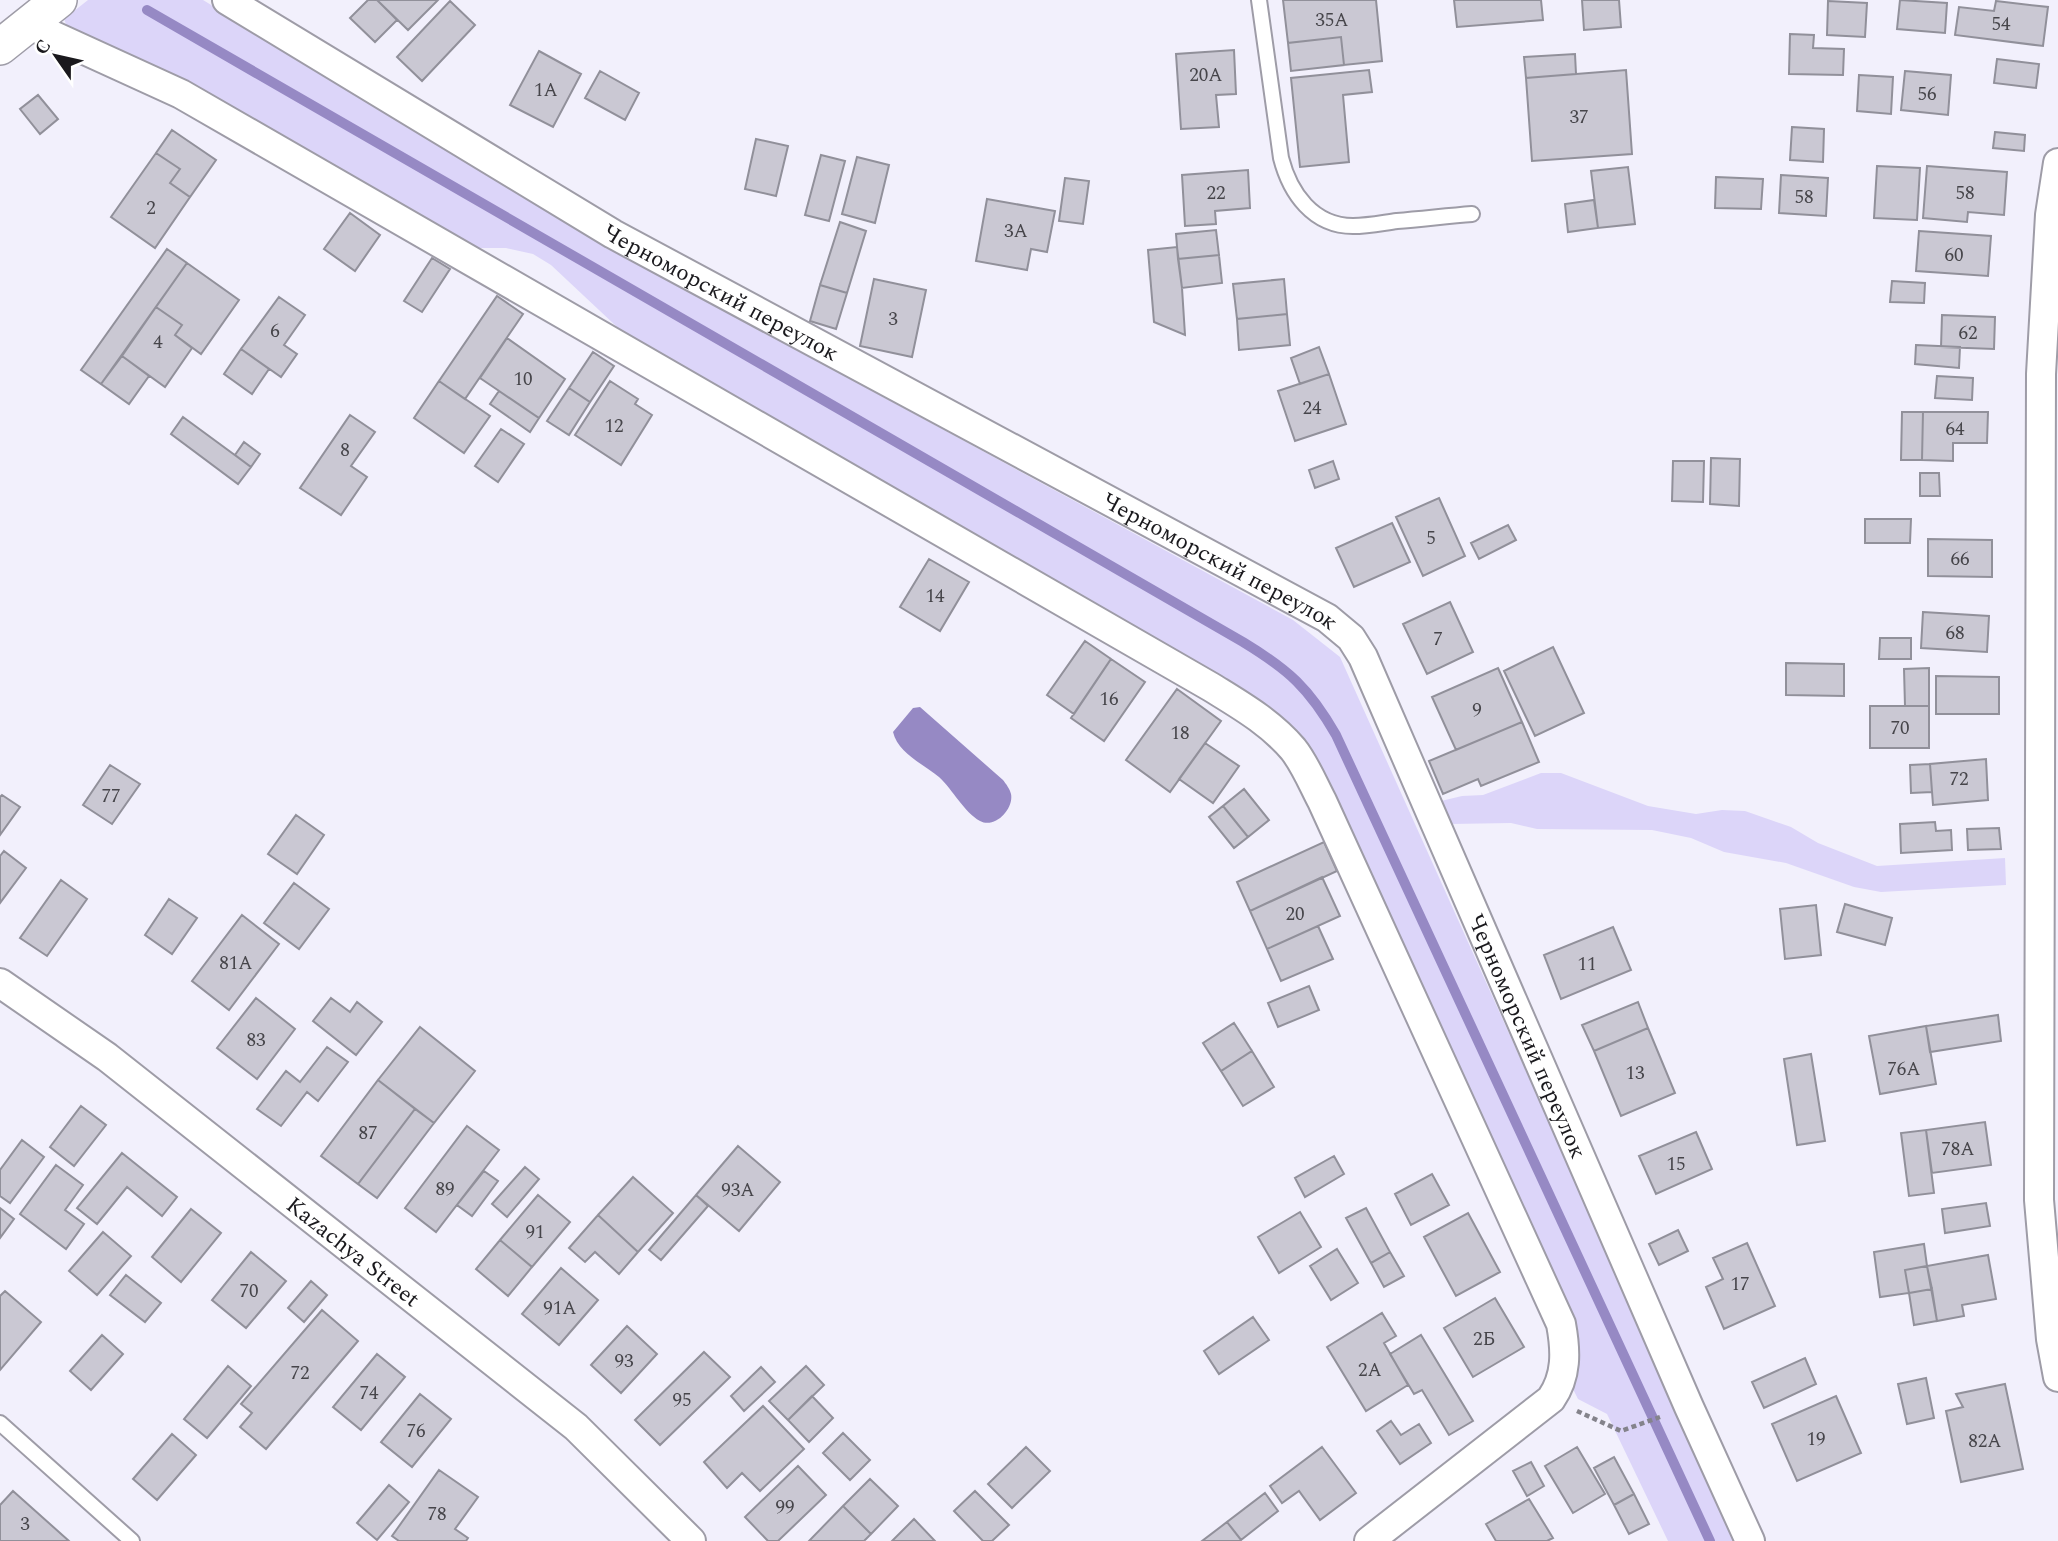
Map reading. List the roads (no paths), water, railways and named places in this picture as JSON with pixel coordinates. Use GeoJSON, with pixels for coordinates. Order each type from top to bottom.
{"type":"FeatureCollection","features":[{"type":"Feature","properties":{"kind":"street"},"geometry":{"type":"LineString","coordinates":[[0,47],[59,0]]}},
{"type":"Feature","properties":{"kind":"street","name":"Черноморский переулок"},"geometry":{"type":"LineString","coordinates":[[227,0],[613,234],[1327,618],[1351,638],[1369,669],[1689,1407],[1750,1541]]}},
{"type":"Feature","properties":{"kind":"street"},"geometry":{"type":"LineString","coordinates":[[30,24],[181,94],[1211,687],[1252,712],[1294,751],[1322,801],[1561,1324],[1565,1358],[1559,1388],[1551,1399],[1369,1541]]}},
{"type":"Feature","properties":{"kind":"street"},"geometry":{"type":"LineString","coordinates":[[2058,163],[2050,215],[2041,374],[2039,1200],[2051,1339],[2058,1377]]}},
{"type":"Feature","properties":{"kind":"street","name":"Kazachya Street"},"geometry":{"type":"LineString","coordinates":[[0,983],[107,1057],[576,1427],[691,1541]]}},
{"type":"Feature","properties":{"kind":"lane"},"geometry":{"type":"LineString","coordinates":[[1259,0],[1281,158],[1293,192],[1309,209],[1329,222],[1352,226],[1472,214]]}},
{"type":"Feature","properties":{"kind":"lane"},"geometry":{"type":"LineString","coordinates":[[0,1423],[132,1541]]}},
{"type":"Feature","properties":{"kind":"waterway"},"geometry":{"type":"LineString","coordinates":[[147,10],[1243,642],[1297,681],[1317,705],[1336,735],[1710,1541]]}}]}
